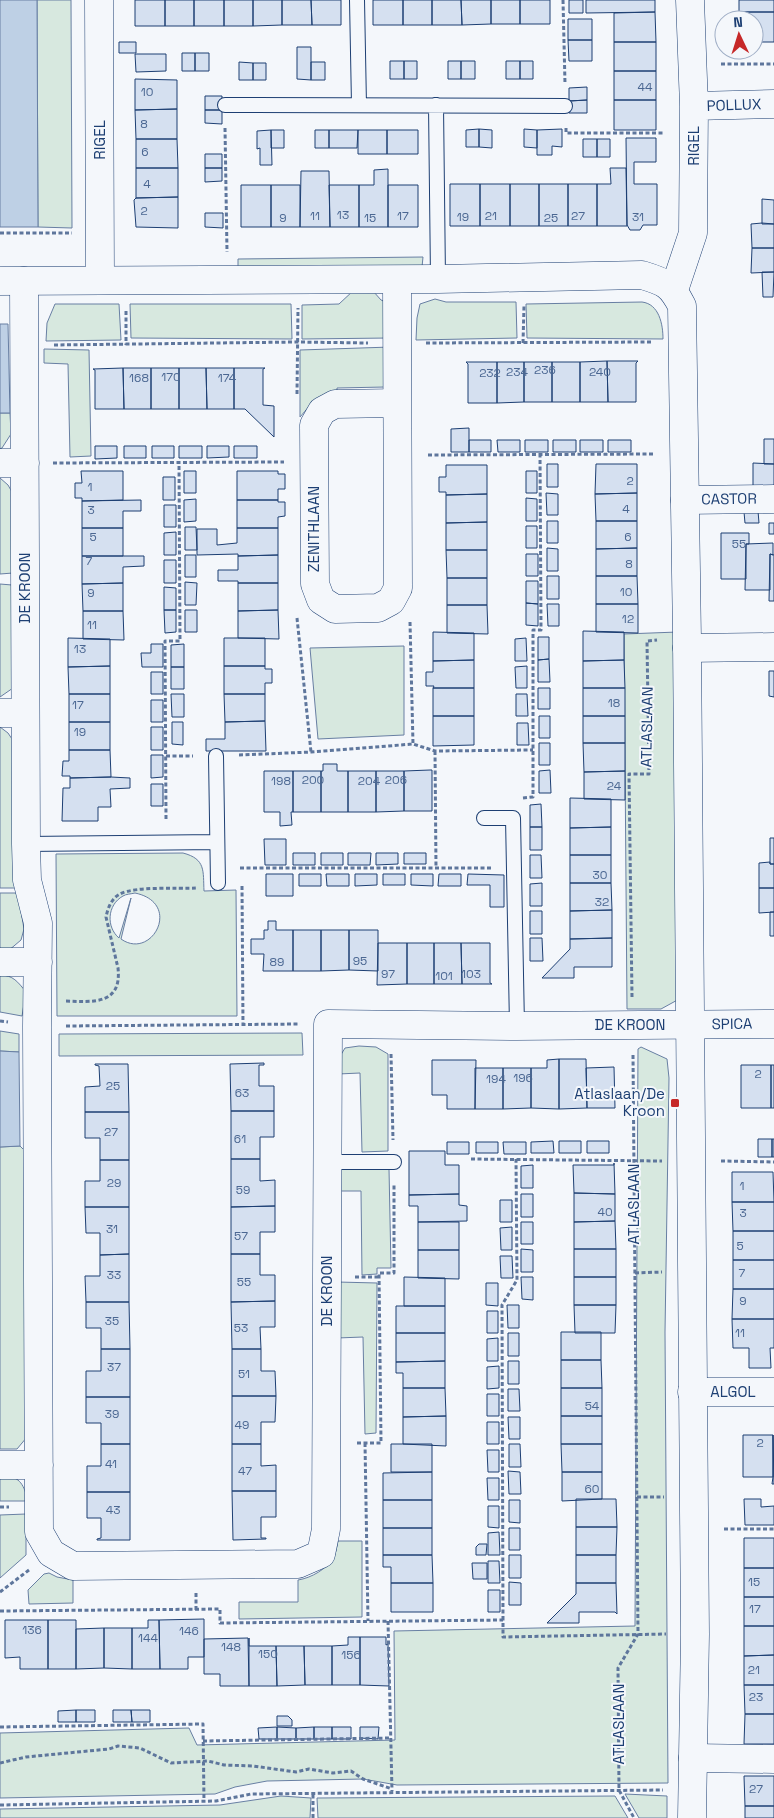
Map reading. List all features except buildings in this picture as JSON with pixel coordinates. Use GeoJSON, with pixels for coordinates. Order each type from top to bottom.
{"type":"FeatureCollection","features":[{"type":"Feature","properties":{"kind":"street","name":"RIGEL"},"geometry":{"type":"LineString","coordinates":[[99,0],[100,280]]}},
{"type":"Feature","properties":{"kind":"street","name":"RIGEL"},"geometry":{"type":"LineString","coordinates":[[674,290],[693,233],[694,106],[690,0]]}},
{"type":"Feature","properties":{"kind":"street","name":"POLLUX"},"geometry":{"type":"LineString","coordinates":[[694,106],[774,104]]}},
{"type":"Feature","properties":{"kind":"street"},"geometry":{"type":"LineString","coordinates":[[12,281],[397,280],[642,275],[659,280],[674,290],[682,306],[687,644],[695,1634],[692,1818]]}},
{"type":"Feature","properties":{"kind":"street"},"geometry":{"type":"LineString","coordinates":[[397,280],[398,588]]}},
{"type":"Feature","properties":{"kind":"street","name":"DE KROON"},"geometry":{"type":"LineString","coordinates":[[12,281],[24,345],[12,463],[13,713],[26,844],[27,880],[38,923],[39,1532],[51,1553],[73,1566],[298,1564],[321,1554],[326,1530],[328,1024],[690,1025]]}},
{"type":"Feature","properties":{"kind":"street"},"geometry":{"type":"LineString","coordinates":[[314,425],[322,411],[334,404],[396,403]]}},
{"type":"Feature","properties":{"kind":"street","name":"ZENITHLAAN"},"geometry":{"type":"LineString","coordinates":[[314,425],[315,584],[321,600],[335,609],[378,608],[391,601],[398,588]]}},
{"type":"Feature","properties":{"kind":"street","name":"CASTOR"},"geometry":{"type":"LineString","coordinates":[[685,500],[774,499]]}},
{"type":"Feature","properties":{"kind":"street"},"geometry":{"type":"LineString","coordinates":[[687,644],[774,647]]}},
{"type":"Feature","properties":{"kind":"street"},"geometry":{"type":"LineString","coordinates":[[0,962],[38,962]]}},
{"type":"Feature","properties":{"kind":"street","name":"SPICA"},"geometry":{"type":"LineString","coordinates":[[690,1025],[774,1024]]}},
{"type":"Feature","properties":{"kind":"street","name":"ALGOL"},"geometry":{"type":"LineString","coordinates":[[692,1392],[774,1392]]}},
{"type":"Feature","properties":{"kind":"street"},"geometry":{"type":"LineString","coordinates":[[0,1465],[39,1465]]}},
{"type":"Feature","properties":{"kind":"street"},"geometry":{"type":"LineString","coordinates":[[693,1758],[774,1759]]}},
{"type":"Feature","properties":{"kind":"lane"},"geometry":{"type":"LineString","coordinates":[[357,0],[359,105]]}},
{"type":"Feature","properties":{"kind":"lane"},"geometry":{"type":"LineString","coordinates":[[225,105],[565,106]]}},
{"type":"Feature","properties":{"kind":"lane"},"geometry":{"type":"LineString","coordinates":[[436,105],[438,279]]}},
{"type":"Feature","properties":{"kind":"lane"},"geometry":{"type":"LineString","coordinates":[[216,756],[218,883]]}},
{"type":"Feature","properties":{"kind":"lane"},"geometry":{"type":"LineString","coordinates":[[484,818],[513,818],[517,1026]]}},
{"type":"Feature","properties":{"kind":"lane"},"geometry":{"type":"LineString","coordinates":[[26,844],[217,842]]}},
{"type":"Feature","properties":{"kind":"lane"},"geometry":{"type":"LineString","coordinates":[[327,1162],[394,1162]]}},
{"type":"Feature","properties":{"kind":"path"},"geometry":{"type":"LineString","coordinates":[[563,0],[566,133],[694,134]]}},
{"type":"Feature","properties":{"kind":"path"},"geometry":{"type":"LineString","coordinates":[[692,64],[774,64]]}},
{"type":"Feature","properties":{"kind":"path"},"geometry":{"type":"LineString","coordinates":[[225,105],[227,280]]}},
{"type":"Feature","properties":{"kind":"path"},"geometry":{"type":"LineString","coordinates":[[0,233],[101,234]]}},
{"type":"Feature","properties":{"kind":"path"},"geometry":{"type":"LineString","coordinates":[[524,278],[524,343]]}},
{"type":"Feature","properties":{"kind":"path"},"geometry":{"type":"LineString","coordinates":[[298,280],[297,423],[314,425]]}},
{"type":"Feature","properties":{"kind":"path"},"geometry":{"type":"LineString","coordinates":[[24,345],[297,342],[396,344],[683,342]]}},
{"type":"Feature","properties":{"kind":"path"},"geometry":{"type":"LineString","coordinates":[[513,818],[512,798],[533,797],[533,630],[541,630],[540,454]]}},
{"type":"Feature","properties":{"kind":"path"},"geometry":{"type":"LineString","coordinates":[[397,455],[685,454]]}},
{"type":"Feature","properties":{"kind":"path"},"geometry":{"type":"LineString","coordinates":[[167,843],[165,641],[180,641],[179,462]]}},
{"type":"Feature","properties":{"kind":"path"},"geometry":{"type":"LineString","coordinates":[[12,463],[314,462]]}},
{"type":"Feature","properties":{"kind":"path"},"geometry":{"type":"LineString","coordinates":[[311,752],[295,597],[315,584]]}},
{"type":"Feature","properties":{"kind":"path"},"geometry":{"type":"LineString","coordinates":[[398,588],[410,596],[413,744]]}},
{"type":"Feature","properties":{"kind":"path","name":"ATLASLAAN"},"geometry":{"type":"LineString","coordinates":[[634,1818],[619,1790],[618,1668],[638,1634],[633,1025],[628,774],[649,774],[647,641],[687,644]]}},
{"type":"Feature","properties":{"kind":"path"},"geometry":{"type":"LineString","coordinates":[[166,756],[311,752],[413,744],[435,751],[533,750]]}},
{"type":"Feature","properties":{"kind":"path"},"geometry":{"type":"LineString","coordinates":[[435,751],[436,868]]}},
{"type":"Feature","properties":{"kind":"path"},"geometry":{"type":"LineString","coordinates":[[217,868],[513,868]]}},
{"type":"Feature","properties":{"kind":"path"},"geometry":{"type":"LineString","coordinates":[[242,868],[243,1025]]}},
{"type":"Feature","properties":{"kind":"path"},"geometry":{"type":"LineString","coordinates":[[0,1021],[95,1002],[109,997],[114,991],[119,975],[106,916],[111,902],[120,894],[128,891],[213,887],[218,883]]}},
{"type":"Feature","properties":{"kind":"path"},"geometry":{"type":"LineString","coordinates":[[37,1014],[243,1025],[328,1024]]}},
{"type":"Feature","properties":{"kind":"path"},"geometry":{"type":"LineString","coordinates":[[326,1443],[381,1443],[379,1273],[394,1273],[394,1162],[390,1025]]}},
{"type":"Feature","properties":{"kind":"path"},"geometry":{"type":"LineString","coordinates":[[471,1159],[774,1162]]}},
{"type":"Feature","properties":{"kind":"path"},"geometry":{"type":"LineString","coordinates":[[516,1159],[517,1280],[502,1305],[503,1637],[695,1634]]}},
{"type":"Feature","properties":{"kind":"path"},"geometry":{"type":"LineString","coordinates":[[365,1443],[368,1621]]}},
{"type":"Feature","properties":{"kind":"path"},"geometry":{"type":"LineString","coordinates":[[694,1528],[774,1529]]}},
{"type":"Feature","properties":{"kind":"path"},"geometry":{"type":"LineString","coordinates":[[0,1592],[51,1553]]}},
{"type":"Feature","properties":{"kind":"path"},"geometry":{"type":"LineString","coordinates":[[0,1611],[220,1609],[220,1623],[503,1620]]}},
{"type":"Feature","properties":{"kind":"path"},"geometry":{"type":"LineString","coordinates":[[388,1621],[392,1791]]}},
{"type":"Feature","properties":{"kind":"path"},"geometry":{"type":"LineString","coordinates":[[0,1727],[203,1724],[204,1802]]}},
{"type":"Feature","properties":{"kind":"path"},"geometry":{"type":"LineString","coordinates":[[203,1741],[391,1738]]}},
{"type":"Feature","properties":{"kind":"path"},"geometry":{"type":"LineString","coordinates":[[0,1763],[26,1757],[110,1749],[118,1746],[140,1748],[171,1764],[203,1761],[296,1772],[309,1769],[332,1773],[351,1772],[392,1791]]}},
{"type":"Feature","properties":{"kind":"path"},"geometry":{"type":"LineString","coordinates":[[0,1806],[216,1802],[251,1794],[392,1791],[692,1790]]}},
{"type":"Feature","properties":{"kind":"path"},"geometry":{"type":"LineString","coordinates":[[313,1794],[313,1818]]}},
{"type":"Feature","properties":{"kind":"shaded area"},"geometry":{"type":"Polygon","coordinates":[[[37,0],[71,0],[72,228],[38,227],[37,0]]]}},
{"type":"Feature","properties":{"kind":"shaded area"},"geometry":{"type":"Polygon","coordinates":[[[423,257],[422,267],[238,267],[238,259],[423,257]]]}},
{"type":"Feature","properties":{"kind":"shaded area"},"geometry":{"type":"Polygon","coordinates":[[[354,290],[373,291],[381,300],[391,304],[389,338],[302,339],[302,305],[339,304],[354,290]]]}},
{"type":"Feature","properties":{"kind":"shaded area"},"geometry":{"type":"Polygon","coordinates":[[[435,299],[446,302],[516,302],[517,338],[416,340],[420,304],[435,299]]]}},
{"type":"Feature","properties":{"kind":"shaded area"},"geometry":{"type":"Polygon","coordinates":[[[642,302],[652,307],[659,316],[663,339],[527,338],[526,304],[642,302]]]}},
{"type":"Feature","properties":{"kind":"shaded area"},"geometry":{"type":"Polygon","coordinates":[[[55,304],[119,304],[121,340],[46,341],[47,323],[55,304]]]}},
{"type":"Feature","properties":{"kind":"shaded area"},"geometry":{"type":"Polygon","coordinates":[[[130,304],[291,304],[292,339],[131,338],[130,304]]]}},
{"type":"Feature","properties":{"kind":"shaded area"},"geometry":{"type":"Polygon","coordinates":[[[391,347],[385,387],[337,388],[337,393],[319,398],[300,417],[300,350],[391,347]]]}},
{"type":"Feature","properties":{"kind":"shaded area"},"geometry":{"type":"Polygon","coordinates":[[[44,349],[89,350],[91,456],[70,457],[68,364],[44,363],[44,349]]]}},
{"type":"Feature","properties":{"kind":"shaded area"},"geometry":{"type":"Polygon","coordinates":[[[0,413],[10,413],[11,434],[0,449],[0,413]]]}},
{"type":"Feature","properties":{"kind":"shaded area"},"geometry":{"type":"Polygon","coordinates":[[[0,478],[8,485],[12,492],[13,573],[0,574],[0,478]]]}},
{"type":"Feature","properties":{"kind":"shaded area"},"geometry":{"type":"Polygon","coordinates":[[[0,584],[12,585],[13,688],[0,697],[0,584]]]}},
{"type":"Feature","properties":{"kind":"shaded area"},"geometry":{"type":"Polygon","coordinates":[[[678,632],[681,998],[661,1009],[627,1009],[624,634],[678,632]]]}},
{"type":"Feature","properties":{"kind":"shaded area"},"geometry":{"type":"Polygon","coordinates":[[[404,646],[404,735],[318,739],[310,648],[404,646]]]}},
{"type":"Feature","properties":{"kind":"shaded area"},"geometry":{"type":"Polygon","coordinates":[[[0,727],[12,739],[16,888],[0,888],[0,727]]]}},
{"type":"Feature","properties":{"kind":"shaded area"},"geometry":{"type":"Polygon","coordinates":[[[183,853],[196,859],[202,867],[204,891],[236,890],[237,1016],[57,1016],[56,854],[183,853]],[[135,893],[127,894],[114,905],[111,910],[110,922],[119,938],[131,898],[121,939],[132,944],[143,942],[152,937],[158,928],[160,918],[157,907],[149,899],[135,893]]]}},
{"type":"Feature","properties":{"kind":"shaded area"},"geometry":{"type":"Polygon","coordinates":[[[0,893],[18,893],[24,929],[21,940],[8,951],[0,951],[0,893]]]}},
{"type":"Feature","properties":{"kind":"shaded area"},"geometry":{"type":"Polygon","coordinates":[[[0,975],[12,978],[26,992],[22,1016],[0,1012],[0,975]]]}},
{"type":"Feature","properties":{"kind":"shaded area"},"geometry":{"type":"Polygon","coordinates":[[[0,1031],[19,1034],[19,1052],[0,1051],[0,1031]]]}},
{"type":"Feature","properties":{"kind":"shaded area"},"geometry":{"type":"Polygon","coordinates":[[[302,1033],[303,1055],[59,1056],[59,1034],[302,1033]]]}},
{"type":"Feature","properties":{"kind":"shaded area"},"geometry":{"type":"Polygon","coordinates":[[[359,1046],[376,1047],[388,1054],[388,1151],[362,1152],[360,1073],[338,1074],[339,1058],[345,1048],[359,1046]]]}},
{"type":"Feature","properties":{"kind":"shaded area"},"geometry":{"type":"Polygon","coordinates":[[[641,1047],[667,1059],[669,1078],[665,1332],[668,1783],[397,1785],[363,1779],[267,1781],[235,1787],[215,1794],[0,1798],[0,1733],[189,1728],[197,1745],[395,1740],[394,1631],[635,1626],[638,1049],[641,1047]]]}},
{"type":"Feature","properties":{"kind":"shaded area"},"geometry":{"type":"Polygon","coordinates":[[[20,1146],[24,1150],[27,1437],[17,1449],[0,1449],[0,1147],[20,1146]]]}},
{"type":"Feature","properties":{"kind":"shaded area"},"geometry":{"type":"Polygon","coordinates":[[[338,1169],[389,1169],[391,1268],[377,1268],[377,1274],[362,1275],[361,1191],[337,1191],[338,1169]]]}},
{"type":"Feature","properties":{"kind":"shaded area"},"geometry":{"type":"Polygon","coordinates":[[[337,1282],[377,1283],[376,1433],[365,1434],[363,1337],[337,1338],[337,1282]]]}},
{"type":"Feature","properties":{"kind":"shaded area"},"geometry":{"type":"Polygon","coordinates":[[[0,1476],[15,1478],[21,1483],[27,1497],[25,1501],[0,1501],[0,1476]]]}},
{"type":"Feature","properties":{"kind":"shaded area"},"geometry":{"type":"Polygon","coordinates":[[[26,1514],[26,1555],[0,1578],[0,1515],[26,1514]]]}},
{"type":"Feature","properties":{"kind":"shaded area"},"geometry":{"type":"Polygon","coordinates":[[[338,1541],[362,1541],[362,1617],[239,1619],[239,1602],[298,1602],[298,1580],[323,1569],[334,1557],[338,1541]]]}},
{"type":"Feature","properties":{"kind":"shaded area"},"geometry":{"type":"Polygon","coordinates":[[[49,1573],[57,1577],[73,1580],[73,1603],[29,1604],[28,1590],[44,1574],[49,1573]]]}},
{"type":"Feature","properties":{"kind":"shaded area"},"geometry":{"type":"Polygon","coordinates":[[[625,1794],[667,1796],[667,1818],[639,1818],[625,1794]]]}},
{"type":"Feature","properties":{"kind":"shaded area"},"geometry":{"type":"Polygon","coordinates":[[[281,1796],[311,1798],[310,1818],[0,1818],[0,1809],[220,1805],[281,1796]]]}},
{"type":"Feature","properties":{"kind":"shaded area"},"geometry":{"type":"Polygon","coordinates":[[[615,1796],[628,1818],[318,1818],[317,1798],[615,1796]]]}},
{"type":"Feature","properties":{"kind":"water"},"geometry":{"type":"Polygon","coordinates":[[[0,0],[37,0],[38,227],[0,227],[0,0]]]}},
{"type":"Feature","properties":{"kind":"water"},"geometry":{"type":"Polygon","coordinates":[[[0,324],[8,324],[10,413],[0,413],[0,324]]]}},
{"type":"Feature","properties":{"kind":"water"},"geometry":{"type":"Polygon","coordinates":[[[0,1051],[19,1052],[20,1146],[0,1147],[0,1051]]]}},
{"type":"Feature","properties":{"kind":"place","name":"Atlaslaan/De Kroon"},"geometry":{"type":"Point","coordinates":[675,1103]}}]}
